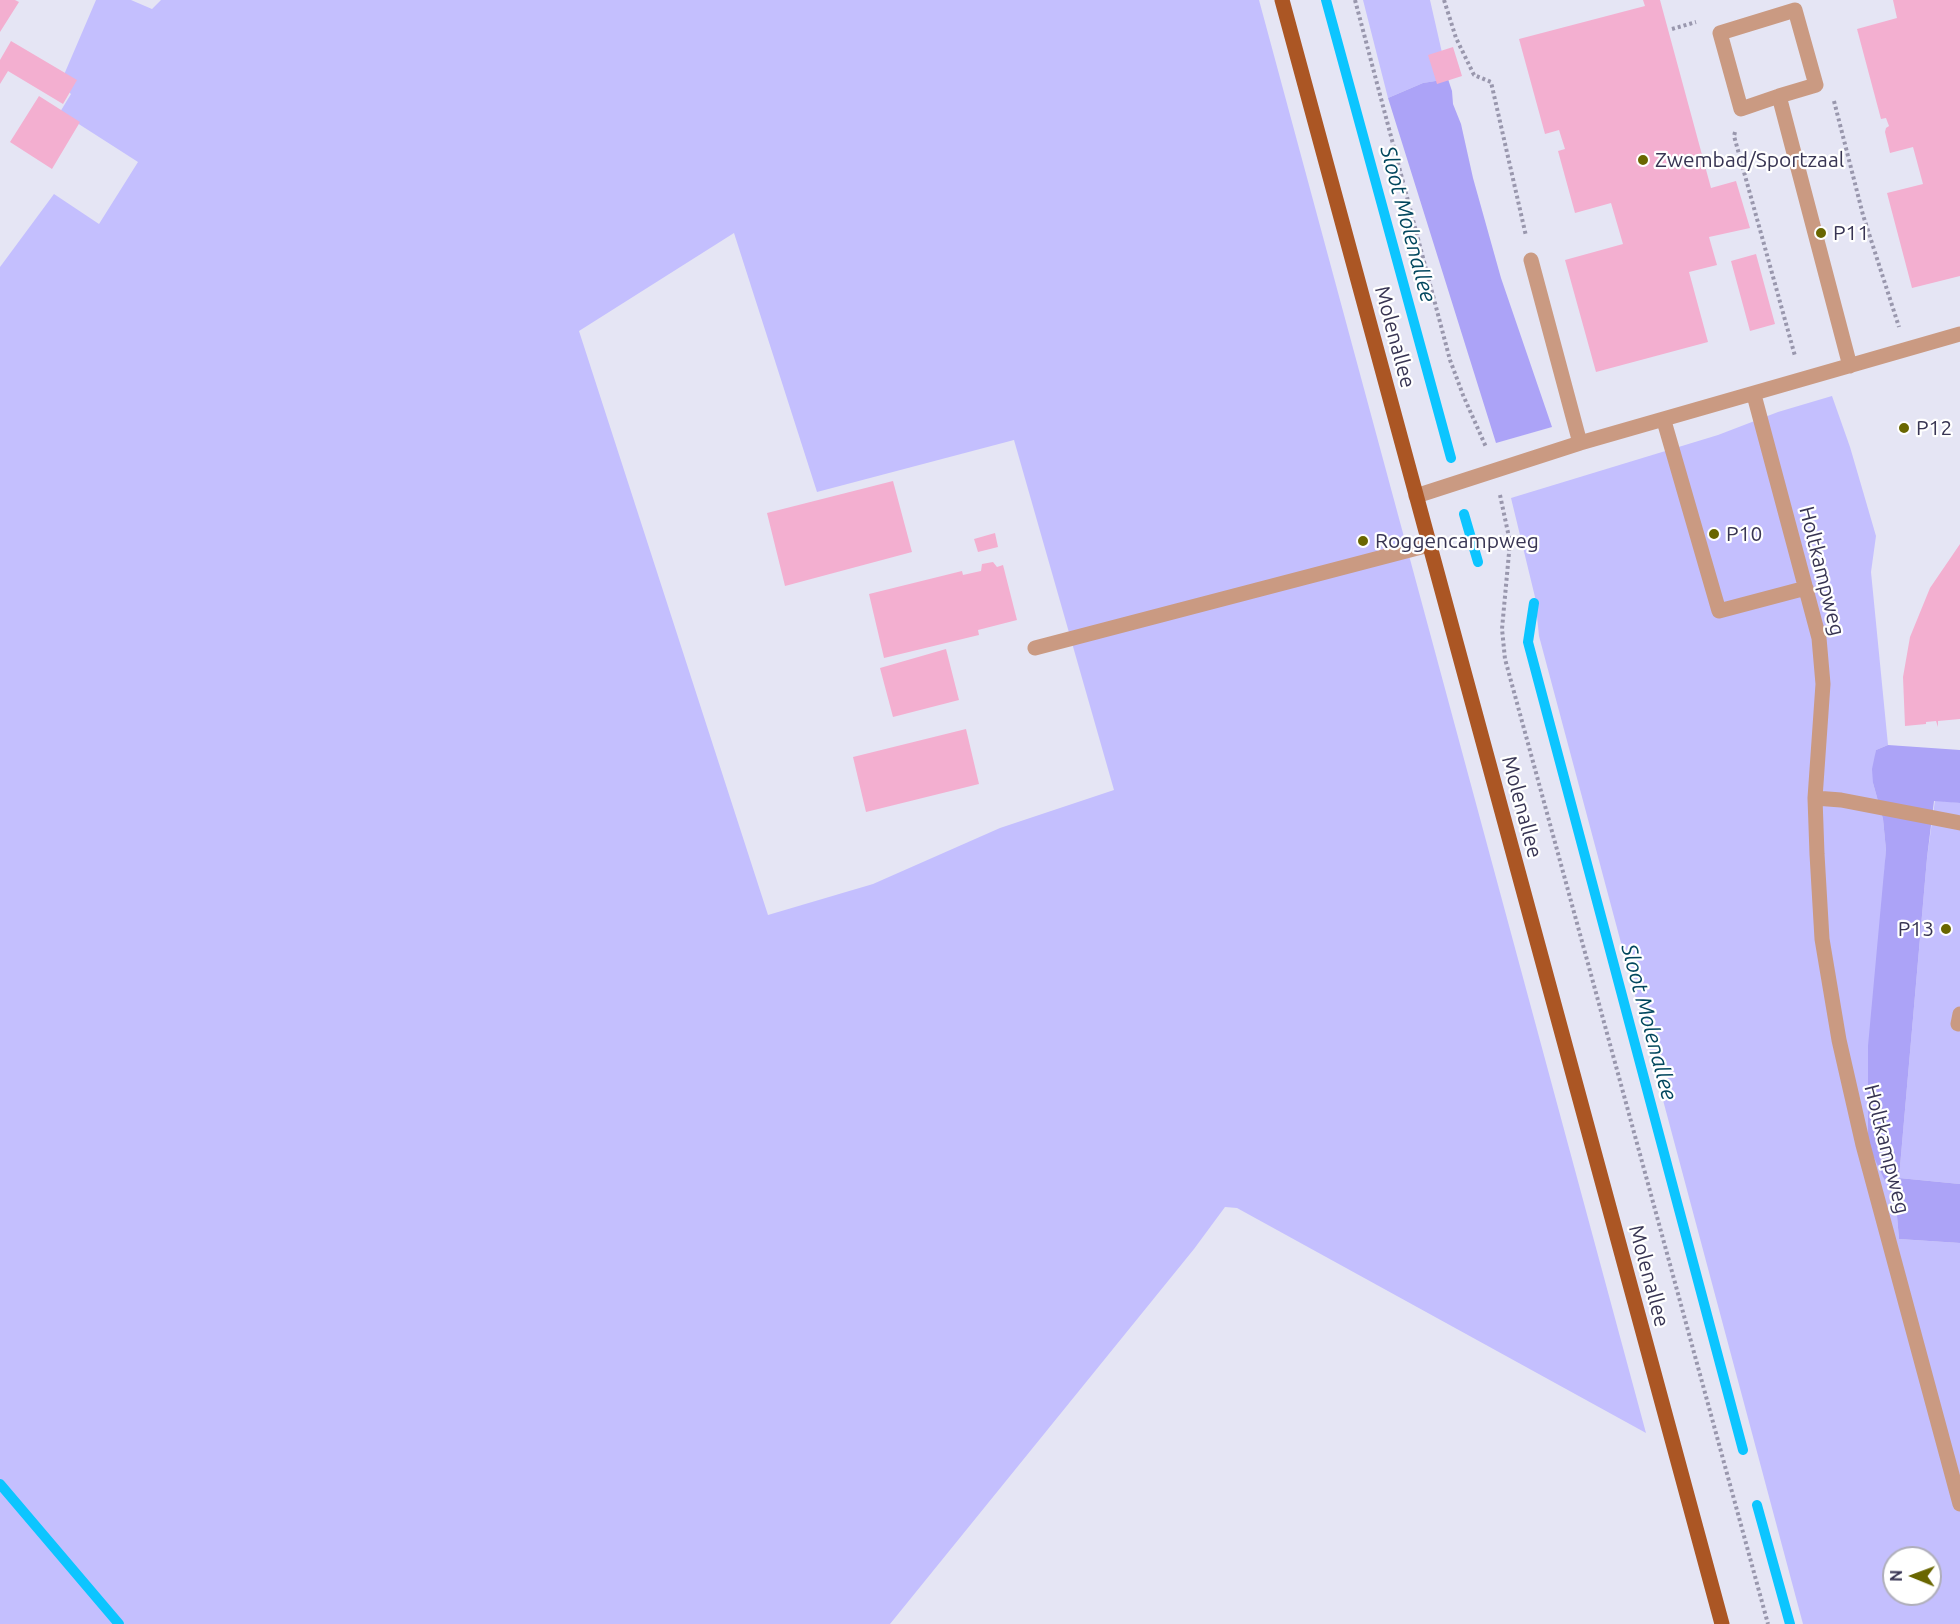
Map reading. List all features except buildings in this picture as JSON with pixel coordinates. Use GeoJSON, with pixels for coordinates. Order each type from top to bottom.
{"type":"FeatureCollection","features":[{"type":"Feature","properties":{"kind":"main road","name":"Molenallee"},"geometry":{"type":"LineString","coordinates":[[1282,0],[1722,1624]]}},
{"type":"Feature","properties":{"kind":"street"},"geometry":{"type":"LineString","coordinates":[[1795,10],[1816,85],[1779,96],[1741,109],[1720,33],[1795,10]]}},
{"type":"Feature","properties":{"kind":"street"},"geometry":{"type":"LineString","coordinates":[[1779,96],[1850,366]]}},
{"type":"Feature","properties":{"kind":"street"},"geometry":{"type":"LineString","coordinates":[[1531,260],[1580,443]]}},
{"type":"Feature","properties":{"kind":"street"},"geometry":{"type":"LineString","coordinates":[[1416,496],[1580,443],[1664,421],[1960,334]]}},
{"type":"Feature","properties":{"kind":"street","name":"Holtkampweg"},"geometry":{"type":"LineString","coordinates":[[1754,395],[1820,638],[1823,684],[1815,798],[1822,939],[1839,1040],[1863,1145],[1960,1504]]}},
{"type":"Feature","properties":{"kind":"street"},"geometry":{"type":"LineString","coordinates":[[1664,421],[1719,611],[1806,588]]}},
{"type":"Feature","properties":{"kind":"street"},"geometry":{"type":"LineString","coordinates":[[1035,648],[1429,545]]}},
{"type":"Feature","properties":{"kind":"street"},"geometry":{"type":"LineString","coordinates":[[1815,798],[1842,800],[1960,823]]}},
{"type":"Feature","properties":{"kind":"path","name":"Molenallee"},"geometry":{"type":"LineString","coordinates":[[1355,0],[1450,360],[1463,395],[1482,434],[1494,472],[1510,542],[1502,629],[1505,659],[1768,1624]]}},
{"type":"Feature","properties":{"kind":"path"},"geometry":{"type":"LineString","coordinates":[[1444,0],[1456,38],[1474,75],[1491,82],[1531,260]]}},
{"type":"Feature","properties":{"kind":"path"},"geometry":{"type":"LineString","coordinates":[[1816,85],[1829,80],[1863,215],[1906,351]]}},
{"type":"Feature","properties":{"kind":"path"},"geometry":{"type":"LineString","coordinates":[[1741,109],[1734,136],[1801,380]]}},
{"type":"Feature","properties":{"kind":"shaded area"},"geometry":{"type":"Polygon","coordinates":[[[96,0],[131,0],[152,9],[161,0],[1259,0],[1646,1433],[1237,1208],[1225,1207],[1194,1249],[890,1624],[0,1624],[0,267],[54,194],[99,224],[138,162],[60,112],[71,94],[60,84],[96,0]],[[734,233],[579,331],[768,915],[873,884],[1000,828],[1114,790],[1014,440],[817,492],[734,233]]]}},
{"type":"Feature","properties":{"kind":"shaded area"},"geometry":{"type":"Polygon","coordinates":[[[1363,0],[1430,0],[1448,79],[1423,83],[1388,98],[1363,0]]]}},
{"type":"Feature","properties":{"kind":"shaded area"},"geometry":{"type":"Polygon","coordinates":[[[1448,79],[1501,278],[1552,427],[1496,443],[1388,98],[1423,83],[1448,79]]]}},
{"type":"Feature","properties":{"kind":"shaded area"},"geometry":{"type":"Polygon","coordinates":[[[1832,396],[1850,447],[1876,536],[1871,572],[1888,745],[1876,750],[1873,783],[1883,819],[1886,850],[1883,896],[1885,1177],[1896,1204],[1899,1239],[1960,1243],[1960,1624],[1803,1624],[1539,636],[1535,597],[1511,498],[1718,435],[1778,412],[1832,396]]]}},
{"type":"Feature","properties":{"kind":"shaded area"},"geometry":{"type":"Polygon","coordinates":[[[1888,745],[1960,750],[1960,803],[1934,801],[1899,1178],[1960,1184],[1960,1243],[1899,1239],[1896,1204],[1868,1145],[1868,1046],[1886,850],[1883,819],[1873,783],[1872,769],[1876,750],[1888,745]]]}},
{"type":"Feature","properties":{"kind":"shaded area"},"geometry":{"type":"Polygon","coordinates":[[[1935,800],[1960,803],[1960,1184],[1899,1178],[1927,858],[1935,800]]]}},
{"type":"Feature","properties":{"kind":"waterway","name":"Sloot Molenallee"},"geometry":{"type":"LineString","coordinates":[[1326,0],[1451,458]]}},
{"type":"Feature","properties":{"kind":"waterway","name":"Sloot Molenallee"},"geometry":{"type":"LineString","coordinates":[[1464,514],[1478,562]]}},
{"type":"Feature","properties":{"kind":"waterway","name":"Sloot Molenallee"},"geometry":{"type":"LineString","coordinates":[[1534,603],[1528,642],[1743,1450]]}},
{"type":"Feature","properties":{"kind":"waterway"},"geometry":{"type":"LineString","coordinates":[[0,1484],[119,1624]]}},
{"type":"Feature","properties":{"kind":"waterway","name":"Sloot Molenallee"},"geometry":{"type":"LineString","coordinates":[[1757,1505],[1790,1624]]}},
{"type":"Feature","properties":{"kind":"place","name":"Zwembad/Sportzaal"},"geometry":{"type":"Point","coordinates":[1643,160]}},
{"type":"Feature","properties":{"kind":"place","name":"P11"},"geometry":{"type":"Point","coordinates":[1821,233]}},
{"type":"Feature","properties":{"kind":"place","name":"P12"},"geometry":{"type":"Point","coordinates":[1904,428]}},
{"type":"Feature","properties":{"kind":"place","name":"P10"},"geometry":{"type":"Point","coordinates":[1714,534]}},
{"type":"Feature","properties":{"kind":"place","name":"Roggencampweg"},"geometry":{"type":"Point","coordinates":[1363,541]}},
{"type":"Feature","properties":{"kind":"place","name":"P13"},"geometry":{"type":"Point","coordinates":[1946,929]}}]}
